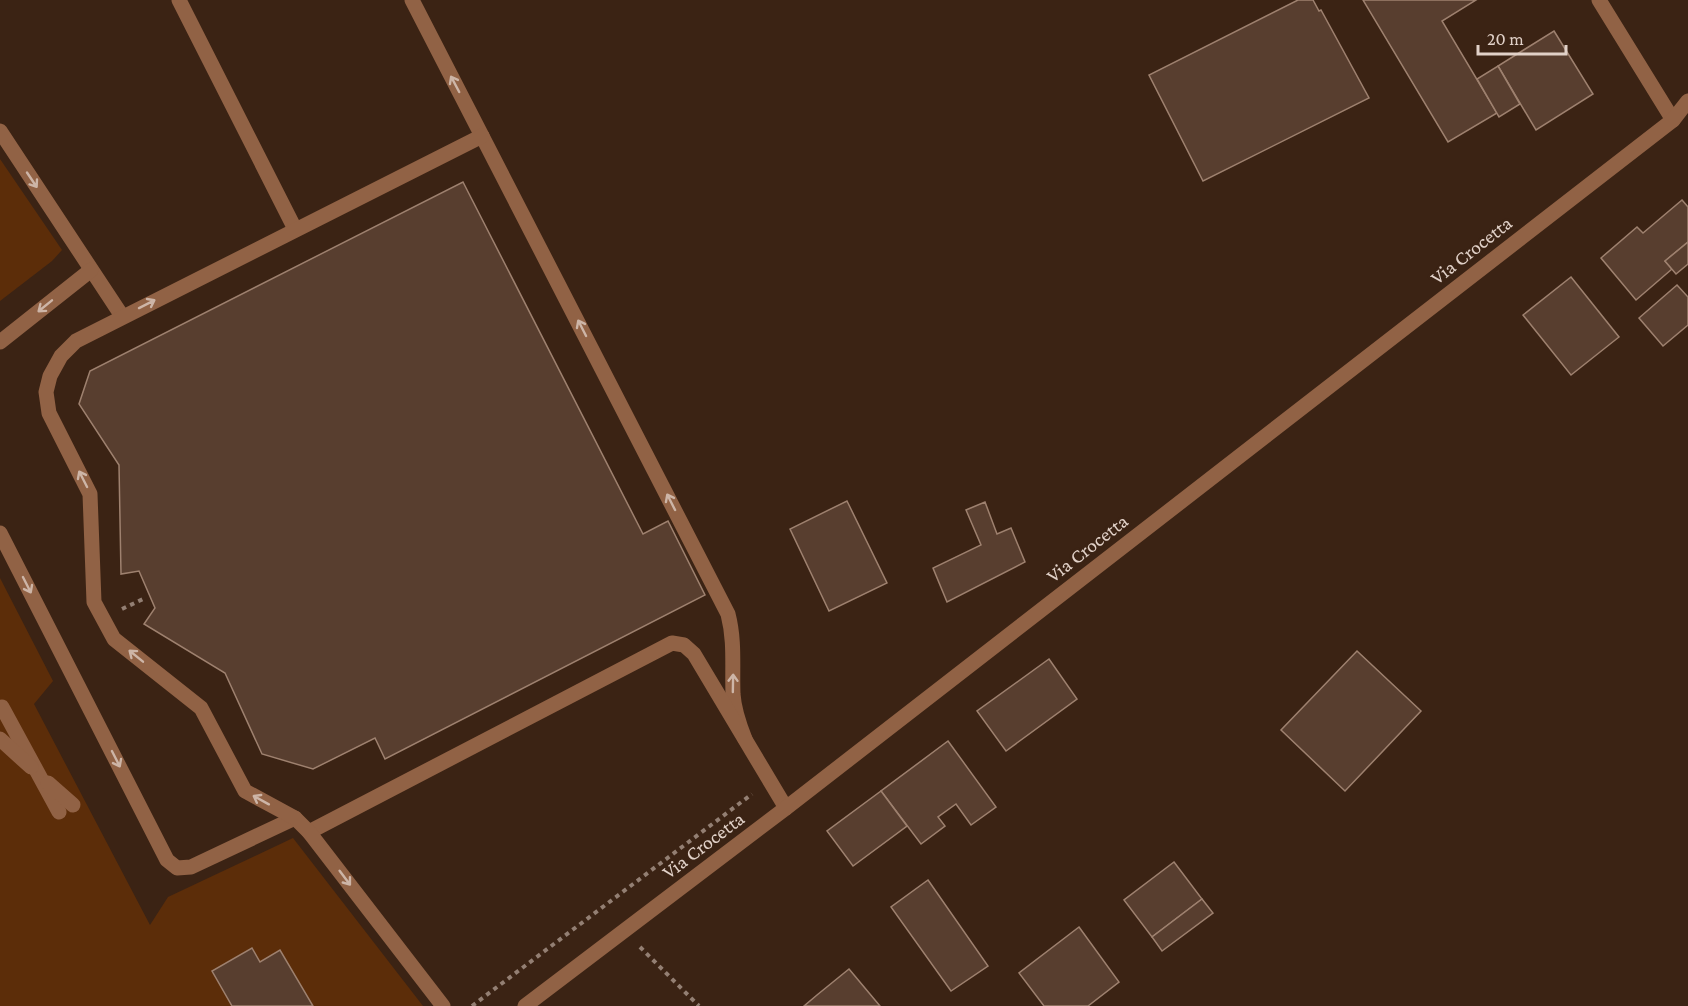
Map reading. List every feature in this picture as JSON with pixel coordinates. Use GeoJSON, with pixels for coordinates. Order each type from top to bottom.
{"type":"FeatureCollection","features":[{"type":"Feature","properties":{"kind":"street"},"geometry":{"type":"LineString","coordinates":[[179,0],[295,229]]}},
{"type":"Feature","properties":{"kind":"street"},"geometry":{"type":"LineString","coordinates":[[412,0],[728,614],[733,633],[733,694],[744,740]]}},
{"type":"Feature","properties":{"kind":"street"},"geometry":{"type":"LineString","coordinates":[[1599,0],[1681,119]]}},
{"type":"Feature","properties":{"kind":"street","name":"Via Crocetta"},"geometry":{"type":"LineString","coordinates":[[525,1006],[1681,119],[1688,101]]}},
{"type":"Feature","properties":{"kind":"street"},"geometry":{"type":"LineString","coordinates":[[0,131],[122,316]]}},
{"type":"Feature","properties":{"kind":"street"},"geometry":{"type":"LineString","coordinates":[[443,1006],[309,831],[295,818],[245,791],[201,708],[114,639],[94,602],[90,494],[49,413],[46,392],[50,376],[61,356],[76,341],[482,136]]}},
{"type":"Feature","properties":{"kind":"street"},"geometry":{"type":"LineString","coordinates":[[0,342],[91,270]]}},
{"type":"Feature","properties":{"kind":"street"},"geometry":{"type":"LineString","coordinates":[[0,533],[167,860],[177,868],[191,867],[295,818]]}},
{"type":"Feature","properties":{"kind":"street"},"geometry":{"type":"LineString","coordinates":[[309,831],[672,643],[684,645],[694,654],[786,808]]}},
{"type":"Feature","properties":{"kind":"street"},"geometry":{"type":"LineString","coordinates":[[2,707],[40,775],[66,809]]}},
{"type":"Feature","properties":{"kind":"street"},"geometry":{"type":"LineString","coordinates":[[0,739],[40,775]]}},
{"type":"Feature","properties":{"kind":"path"},"geometry":{"type":"LineString","coordinates":[[472,1006],[769,781]]}},
{"type":"Feature","properties":{"kind":"path"},"geometry":{"type":"LineString","coordinates":[[624,931],[699,1006]]}},
{"type":"Feature","properties":{"kind":"shaded area"},"geometry":{"type":"Polygon","coordinates":[[[0,159],[62,250],[52,261],[0,301],[0,159]]]}},
{"type":"Feature","properties":{"kind":"shaded area"},"geometry":{"type":"Polygon","coordinates":[[[0,578],[53,681],[34,704],[150,925],[168,897],[293,838],[423,1006],[0,1006],[0,578]]]}},
{"type":"Feature","properties":{"kind":"building"},"geometry":{"type":"Polygon","coordinates":[[[1298,0],[1313,0],[1319,11],[1321,10],[1369,98],[1203,181],[1149,75],[1298,0]]]}},
{"type":"Feature","properties":{"kind":"building"},"geometry":{"type":"Polygon","coordinates":[[[1363,0],[1476,0],[1442,21],[1497,113],[1448,142],[1363,0]]]}},
{"type":"Feature","properties":{"kind":"building"},"geometry":{"type":"Polygon","coordinates":[[[1554,31],[1593,94],[1536,130],[1498,66],[1554,31]]]}},
{"type":"Feature","properties":{"kind":"building"},"geometry":{"type":"Polygon","coordinates":[[[1498,66],[1520,104],[1499,117],[1477,79],[1498,66]]]}},
{"type":"Feature","properties":{"kind":"building"},"geometry":{"type":"Polygon","coordinates":[[[463,182],[643,534],[668,521],[705,595],[385,759],[375,738],[313,769],[262,754],[225,673],[144,624],[155,608],[139,571],[121,574],[119,465],[79,404],[90,371],[463,182]]]}},
{"type":"Feature","properties":{"kind":"building"},"geometry":{"type":"Polygon","coordinates":[[[1682,200],[1688,207],[1688,242],[1665,261],[1672,269],[1636,300],[1601,258],[1637,227],[1643,233],[1682,200]]]}},
{"type":"Feature","properties":{"kind":"building"},"geometry":{"type":"Polygon","coordinates":[[[1688,242],[1688,264],[1676,274],[1665,261],[1688,242]]]}},
{"type":"Feature","properties":{"kind":"building"},"geometry":{"type":"Polygon","coordinates":[[[1571,277],[1619,337],[1571,375],[1523,315],[1571,277]]]}},
{"type":"Feature","properties":{"kind":"building"},"geometry":{"type":"Polygon","coordinates":[[[1677,285],[1688,297],[1688,325],[1663,346],[1639,318],[1677,285]]]}},
{"type":"Feature","properties":{"kind":"building"},"geometry":{"type":"Polygon","coordinates":[[[847,501],[887,583],[829,611],[790,529],[847,501]]]}},
{"type":"Feature","properties":{"kind":"building"},"geometry":{"type":"Polygon","coordinates":[[[985,502],[997,534],[1011,528],[1025,562],[947,602],[933,568],[981,545],[966,510],[985,502]]]}},
{"type":"Feature","properties":{"kind":"building"},"geometry":{"type":"Polygon","coordinates":[[[1357,651],[1421,711],[1345,791],[1281,730],[1357,651]]]}},
{"type":"Feature","properties":{"kind":"building"},"geometry":{"type":"Polygon","coordinates":[[[1049,659],[1077,699],[1006,751],[977,711],[1049,659]]]}},
{"type":"Feature","properties":{"kind":"building"},"geometry":{"type":"Polygon","coordinates":[[[948,741],[996,807],[971,825],[956,804],[938,817],[945,826],[921,844],[881,791],[948,741]]]}},
{"type":"Feature","properties":{"kind":"building"},"geometry":{"type":"Polygon","coordinates":[[[881,791],[907,826],[853,866],[827,831],[881,791]]]}},
{"type":"Feature","properties":{"kind":"building"},"geometry":{"type":"Polygon","coordinates":[[[1174,862],[1202,899],[1152,937],[1124,900],[1174,862]]]}},
{"type":"Feature","properties":{"kind":"building"},"geometry":{"type":"Polygon","coordinates":[[[928,880],[988,966],[951,991],[891,907],[928,880]]]}},
{"type":"Feature","properties":{"kind":"building"},"geometry":{"type":"Polygon","coordinates":[[[1202,899],[1213,913],[1162,951],[1152,937],[1202,899]]]}},
{"type":"Feature","properties":{"kind":"building"},"geometry":{"type":"Polygon","coordinates":[[[1079,927],[1119,982],[1088,1006],[1044,1006],[1019,973],[1079,927]]]}},
{"type":"Feature","properties":{"kind":"building"},"geometry":{"type":"Polygon","coordinates":[[[252,948],[260,962],[280,950],[313,1006],[232,1006],[212,971],[252,948]]]}},
{"type":"Feature","properties":{"kind":"building"},"geometry":{"type":"Polygon","coordinates":[[[849,969],[880,1006],[804,1006],[817,995],[849,969]]]}}]}
